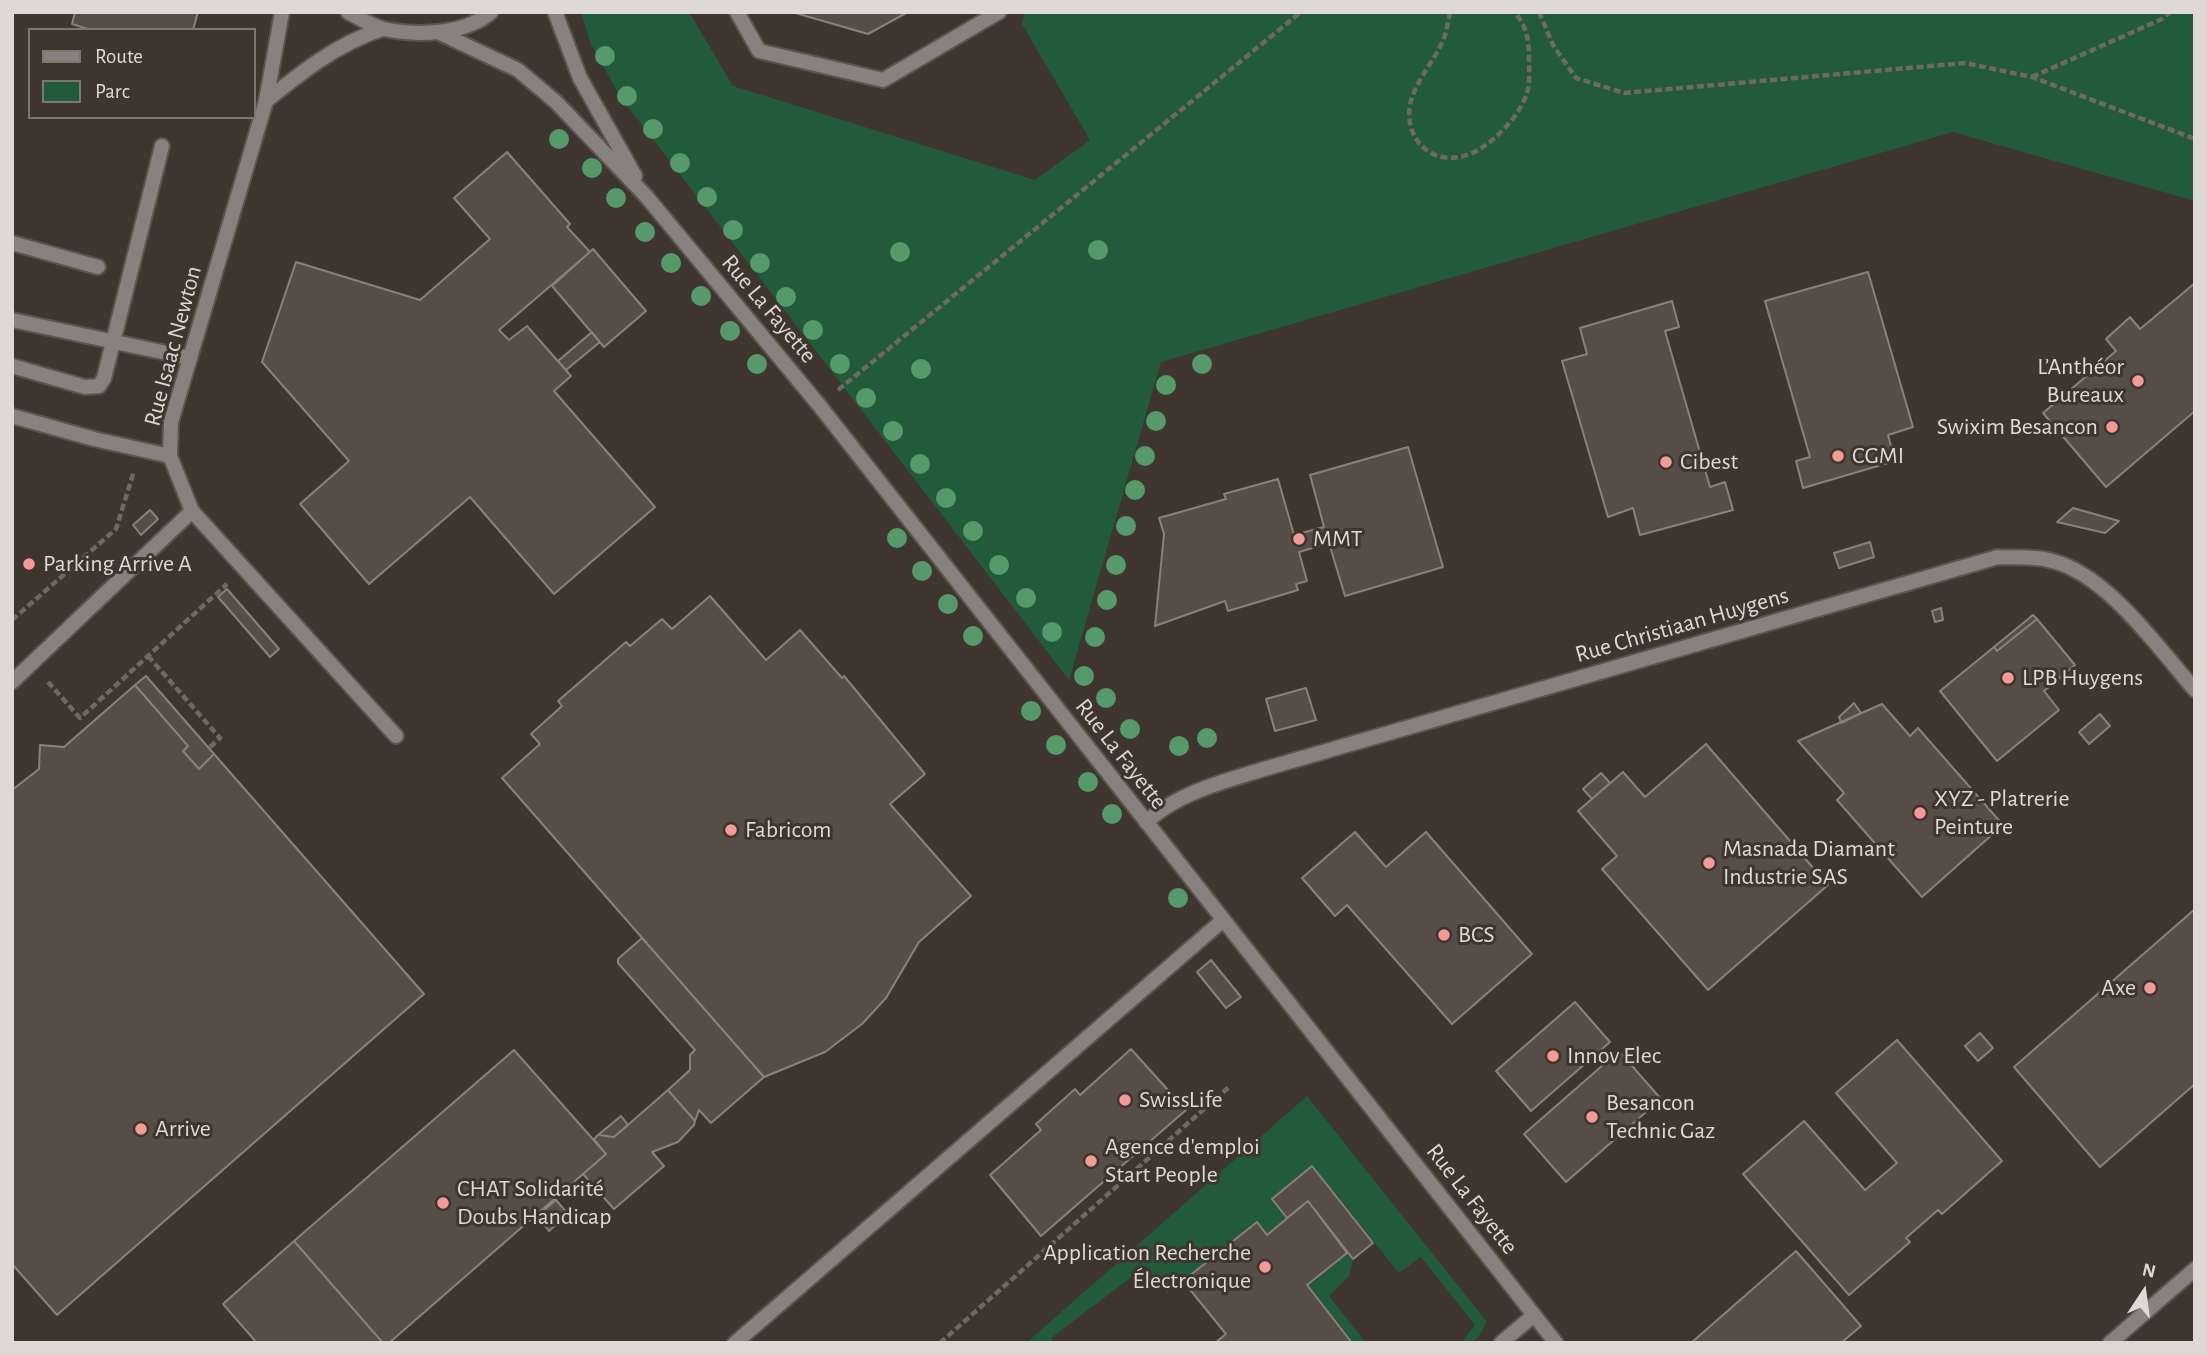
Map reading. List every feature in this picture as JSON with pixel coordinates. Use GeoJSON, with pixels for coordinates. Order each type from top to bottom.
{"type":"FeatureCollection","features":[{"type":"Feature","properties":{"kind":"street","name":"Rue Isaac Newton"},"geometry":{"type":"LineString","coordinates":[[282,12],[266,101],[171,422],[170,456],[192,512],[396,736]]}},
{"type":"Feature","properties":{"kind":"street"},"geometry":{"type":"LineString","coordinates":[[348,12],[382,29]]}},
{"type":"Feature","properties":{"kind":"street"},"geometry":{"type":"LineString","coordinates":[[266,101],[319,58],[353,38],[382,29],[440,33],[485,18],[491,12]]}},
{"type":"Feature","properties":{"kind":"street","name":"Rue La Fayette"},"geometry":{"type":"LineString","coordinates":[[555,12],[580,78],[646,196]]}},
{"type":"Feature","properties":{"kind":"street"},"geometry":{"type":"LineString","coordinates":[[737,12],[759,51],[883,80],[999,12]]}},
{"type":"Feature","properties":{"kind":"street","name":"Rue La Fayette"},"geometry":{"type":"LineString","coordinates":[[440,33],[518,70],[556,102],[646,196],[819,405],[1556,1343]]}},
{"type":"Feature","properties":{"kind":"street"},"geometry":{"type":"LineString","coordinates":[[12,366],[85,387],[99,386],[104,379],[162,146]]}},
{"type":"Feature","properties":{"kind":"street"},"geometry":{"type":"LineString","coordinates":[[12,243],[98,267]]}},
{"type":"Feature","properties":{"kind":"street"},"geometry":{"type":"LineString","coordinates":[[12,320],[190,358]]}},
{"type":"Feature","properties":{"kind":"street"},"geometry":{"type":"LineString","coordinates":[[12,416],[141,451],[170,456]]}},
{"type":"Feature","properties":{"kind":"street"},"geometry":{"type":"LineString","coordinates":[[12,682],[192,512]]}},
{"type":"Feature","properties":{"kind":"street","name":"Rue Christiaan Huygens"},"geometry":{"type":"LineString","coordinates":[[1146,822],[1162,808],[1190,793],[1264,769],[1998,557],[2053,561],[2112,595],[2195,690]]}},
{"type":"Feature","properties":{"kind":"street"},"geometry":{"type":"LineString","coordinates":[[736,1343],[1222,920]]}},
{"type":"Feature","properties":{"kind":"street"},"geometry":{"type":"LineString","coordinates":[[2110,1343],[2195,1269]]}},
{"type":"Feature","properties":{"kind":"street"},"geometry":{"type":"LineString","coordinates":[[1501,1343],[1534,1315]]}},
{"type":"Feature","properties":{"kind":"path"},"geometry":{"type":"LineString","coordinates":[[819,405],[1301,12]]}},
{"type":"Feature","properties":{"kind":"path"},"geometry":{"type":"LineString","coordinates":[[1450,12],[1445,37],[1410,104],[1410,131],[1419,144],[1433,154],[1450,157],[1470,154],[1503,130],[1527,95],[1529,41],[1523,22],[1514,12]]}},
{"type":"Feature","properties":{"kind":"path"},"geometry":{"type":"LineString","coordinates":[[1539,12],[1553,45],[1576,78],[1624,93],[1965,63],[2032,77],[2195,139]]}},
{"type":"Feature","properties":{"kind":"path"},"geometry":{"type":"LineString","coordinates":[[2032,77],[2162,19],[2170,12]]}},
{"type":"Feature","properties":{"kind":"path"},"geometry":{"type":"LineString","coordinates":[[12,620],[116,529],[141,451]]}},
{"type":"Feature","properties":{"kind":"path"},"geometry":{"type":"LineString","coordinates":[[80,718],[244,567]]}},
{"type":"Feature","properties":{"kind":"path"},"geometry":{"type":"LineString","coordinates":[[148,656],[220,737],[209,748]]}},
{"type":"Feature","properties":{"kind":"path"},"geometry":{"type":"LineString","coordinates":[[940,1343],[1229,1087]]}},
{"type":"Feature","properties":{"kind":"green space"},"geometry":{"type":"Polygon","coordinates":[[[581,12],[689,12],[733,86],[1035,180],[1090,140],[1022,24],[1025,12],[2195,12],[2195,201],[1953,132],[1161,362],[1069,680],[619,95],[591,44],[581,12]]]}},
{"type":"Feature","properties":{"kind":"green space"},"geometry":{"type":"Polygon","coordinates":[[[1307,1096],[1487,1322],[1477,1338],[1461,1343],[1475,1325],[1421,1257],[1399,1273],[1312,1166],[1272,1198],[1287,1218],[1267,1235],[1257,1222],[1167,1293],[1146,1266],[1051,1338],[1054,1343],[1026,1343],[1307,1096]]]}},
{"type":"Feature","properties":{"kind":"green space"},"geometry":{"type":"Polygon","coordinates":[[[1347,1253],[1353,1259],[1349,1276],[1329,1296],[1366,1343],[1352,1343],[1307,1285],[1347,1253]]]}},
{"type":"Feature","properties":{"kind":"building"},"geometry":{"type":"Polygon","coordinates":[[[75,12],[198,12],[194,28],[85,28],[72,24],[75,12]]]}},
{"type":"Feature","properties":{"kind":"building"},"geometry":{"type":"Polygon","coordinates":[[[792,12],[908,12],[868,34],[792,12]]]}},
{"type":"Feature","properties":{"kind":"building"},"geometry":{"type":"Polygon","coordinates":[[[507,152],[570,224],[567,227],[590,252],[499,330],[509,340],[527,326],[571,376],[554,391],[655,507],[554,594],[470,497],[369,584],[300,504],[349,461],[262,362],[296,262],[420,300],[490,239],[454,198],[507,152]]]}},
{"type":"Feature","properties":{"kind":"building"},"geometry":{"type":"Polygon","coordinates":[[[593,249],[646,311],[604,347],[552,286],[593,249]]]}},
{"type":"Feature","properties":{"kind":"building"},"geometry":{"type":"Polygon","coordinates":[[[1868,272],[1913,427],[1888,435],[1895,461],[1803,488],[1796,461],[1810,457],[1765,301],[1868,272]]]}},
{"type":"Feature","properties":{"kind":"building","name":"L’Anthéor Bureaux"},"geometry":{"type":"Polygon","coordinates":[[[2195,283],[2195,411],[2106,487],[2043,413],[2116,351],[2106,339],[2130,317],[2140,329],[2195,283]]]}},
{"type":"Feature","properties":{"kind":"building"},"geometry":{"type":"Polygon","coordinates":[[[1672,301],[1679,327],[1665,331],[1710,487],[1725,482],[1733,510],[1640,535],[1633,508],[1608,517],[1562,361],[1587,354],[1580,328],[1672,301]]]}},
{"type":"Feature","properties":{"kind":"building"},"geometry":{"type":"Polygon","coordinates":[[[592,332],[600,342],[566,370],[558,361],[592,332]]]}},
{"type":"Feature","properties":{"kind":"building","name":"MMT"},"geometry":{"type":"Polygon","coordinates":[[[1408,447],[1443,567],[1345,596],[1329,543],[1299,552],[1307,581],[1296,584],[1298,590],[1228,611],[1225,601],[1155,626],[1164,534],[1159,518],[1226,499],[1224,494],[1278,479],[1294,535],[1324,527],[1310,475],[1408,447]]]}},
{"type":"Feature","properties":{"kind":"building"},"geometry":{"type":"Polygon","coordinates":[[[2073,508],[2119,521],[2105,533],[2057,522],[2073,508]]]}},
{"type":"Feature","properties":{"kind":"building"},"geometry":{"type":"Polygon","coordinates":[[[150,510],[158,519],[141,535],[133,525],[150,510]]]}},
{"type":"Feature","properties":{"kind":"building"},"geometry":{"type":"Polygon","coordinates":[[[1870,542],[1874,557],[1839,568],[1834,553],[1870,542]]]}},
{"type":"Feature","properties":{"kind":"building"},"geometry":{"type":"Polygon","coordinates":[[[227,589],[279,649],[270,657],[218,597],[227,589]]]}},
{"type":"Feature","properties":{"kind":"building","name":"Fabricom"},"geometry":{"type":"Polygon","coordinates":[[[710,596],[766,660],[800,630],[842,678],[844,676],[925,774],[890,804],[971,896],[919,942],[886,998],[862,1024],[825,1052],[764,1077],[502,778],[540,744],[531,734],[562,706],[558,701],[626,642],[630,646],[662,619],[672,629],[710,596]]]}},
{"type":"Feature","properties":{"kind":"building"},"geometry":{"type":"Polygon","coordinates":[[[1941,608],[1943,620],[1935,622],[1932,611],[1941,608]]]}},
{"type":"Feature","properties":{"kind":"building"},"geometry":{"type":"Polygon","coordinates":[[[2033,615],[2037,619],[1997,651],[1994,647],[2033,615]]]}},
{"type":"Feature","properties":{"kind":"building","name":"LPB Huygens"},"geometry":{"type":"Polygon","coordinates":[[[2037,619],[2075,665],[2044,691],[2059,710],[1997,761],[1940,691],[1994,647],[1997,651],[2037,619]]]}},
{"type":"Feature","properties":{"kind":"building"},"geometry":{"type":"Polygon","coordinates":[[[146,676],[214,754],[199,769],[183,751],[188,746],[135,685],[146,676]]]}},
{"type":"Feature","properties":{"kind":"building","name":"Arrive"},"geometry":{"type":"Polygon","coordinates":[[[135,685],[188,746],[183,751],[199,769],[214,754],[424,994],[57,1315],[12,1264],[12,790],[39,769],[40,745],[64,747],[135,685]]]}},
{"type":"Feature","properties":{"kind":"building"},"geometry":{"type":"Polygon","coordinates":[[[1306,688],[1316,720],[1275,731],[1266,699],[1306,688]]]}},
{"type":"Feature","properties":{"kind":"building"},"geometry":{"type":"Polygon","coordinates":[[[1854,703],[1861,713],[1841,723],[1839,717],[1854,703]]]}},
{"type":"Feature","properties":{"kind":"building","name":"XYZ - Platrerie Peinture"},"geometry":{"type":"Polygon","coordinates":[[[1882,704],[1910,736],[1918,728],[2003,825],[1922,897],[1837,800],[1844,793],[1798,741],[1882,704]]]}},
{"type":"Feature","properties":{"kind":"building"},"geometry":{"type":"Polygon","coordinates":[[[2100,714],[2110,726],[2089,744],[2079,732],[2100,714]]]}},
{"type":"Feature","properties":{"kind":"building","name":"Masnada Diamant Industrie SAS"},"geometry":{"type":"Polygon","coordinates":[[[1706,744],[1828,885],[1708,990],[1602,869],[1617,856],[1578,811],[1623,772],[1645,797],[1706,744]]]}},
{"type":"Feature","properties":{"kind":"building"},"geometry":{"type":"Polygon","coordinates":[[[1601,773],[1610,783],[1592,799],[1583,789],[1601,773]]]}},
{"type":"Feature","properties":{"kind":"building","name":"BCS"},"geometry":{"type":"Polygon","coordinates":[[[1355,832],[1386,867],[1426,832],[1532,954],[1452,1024],[1347,905],[1335,916],[1302,878],[1355,832]]]}},
{"type":"Feature","properties":{"kind":"building","name":"Axe"},"geometry":{"type":"Polygon","coordinates":[[[2195,909],[2195,1084],[2100,1167],[2014,1067],[2195,909]]]}},
{"type":"Feature","properties":{"kind":"building"},"geometry":{"type":"Polygon","coordinates":[[[642,938],[764,1077],[711,1123],[699,1110],[695,1121],[668,1090],[690,1070],[690,1055],[695,1050],[618,963],[618,959],[642,938]]]}},
{"type":"Feature","properties":{"kind":"building"},"geometry":{"type":"Polygon","coordinates":[[[1211,960],[1241,997],[1226,1008],[1197,972],[1211,960]]]}},
{"type":"Feature","properties":{"kind":"building","name":"Innov Elec"},"geometry":{"type":"Polygon","coordinates":[[[1575,1002],[1610,1042],[1531,1111],[1496,1071],[1575,1002]]]}},
{"type":"Feature","properties":{"kind":"building"},"geometry":{"type":"Polygon","coordinates":[[[1980,1033],[1993,1048],[1978,1061],[1965,1046],[1980,1033]]]}},
{"type":"Feature","properties":{"kind":"building"},"geometry":{"type":"Polygon","coordinates":[[[1897,1040],[2002,1161],[1942,1214],[1938,1210],[1906,1238],[1910,1242],[1849,1295],[1743,1174],[1804,1121],[1865,1190],[1897,1163],[1836,1093],[1897,1040]]]}},
{"type":"Feature","properties":{"kind":"building"},"geometry":{"type":"Polygon","coordinates":[[[1131,1049],[1186,1110],[1041,1236],[990,1175],[1041,1130],[1036,1124],[1075,1089],[1080,1095],[1131,1049]]]}},
{"type":"Feature","properties":{"kind":"building","name":"CHAT Solidarité Doubs Handicap"},"geometry":{"type":"Polygon","coordinates":[[[514,1050],[606,1154],[389,1343],[383,1343],[294,1241],[514,1050]]]}},
{"type":"Feature","properties":{"kind":"building","name":"Besancon Technic Gaz"},"geometry":{"type":"Polygon","coordinates":[[[1619,1051],[1661,1099],[1566,1182],[1524,1134],[1619,1051]]]}},
{"type":"Feature","properties":{"kind":"building"},"geometry":{"type":"Polygon","coordinates":[[[668,1090],[695,1121],[694,1125],[678,1142],[652,1152],[664,1166],[614,1209],[583,1174],[606,1154],[594,1139],[598,1135],[614,1137],[668,1090]]]}},
{"type":"Feature","properties":{"kind":"building"},"geometry":{"type":"Polygon","coordinates":[[[621,1116],[628,1125],[614,1137],[598,1135],[621,1116]]]}},
{"type":"Feature","properties":{"kind":"building"},"geometry":{"type":"Polygon","coordinates":[[[1312,1166],[1373,1243],[1353,1259],[1308,1201],[1287,1218],[1272,1199],[1312,1166]]]}},
{"type":"Feature","properties":{"kind":"building"},"geometry":{"type":"Polygon","coordinates":[[[556,1200],[568,1214],[549,1231],[537,1216],[556,1200]]]}},
{"type":"Feature","properties":{"kind":"building","name":"Application Recherche Électronique"},"geometry":{"type":"Polygon","coordinates":[[[1308,1201],[1347,1253],[1307,1285],[1352,1343],[1215,1343],[1226,1334],[1183,1281],[1257,1222],[1267,1235],[1308,1201]]]}},
{"type":"Feature","properties":{"kind":"building"},"geometry":{"type":"Polygon","coordinates":[[[294,1241],[383,1343],[257,1343],[223,1304],[294,1241]]]}},
{"type":"Feature","properties":{"kind":"building"},"geometry":{"type":"Polygon","coordinates":[[[1796,1251],[1861,1326],[1841,1343],[1691,1343],[1796,1251]]]}},
{"type":"Feature","properties":{"kind":"place","name":"L’Anthéor Bureaux"},"geometry":{"type":"Point","coordinates":[2138,381]}},
{"type":"Feature","properties":{"kind":"place","name":"Swixim Besancon"},"geometry":{"type":"Point","coordinates":[2112,427]}},
{"type":"Feature","properties":{"kind":"place","name":"CGMI"},"geometry":{"type":"Point","coordinates":[1838,456]}},
{"type":"Feature","properties":{"kind":"place","name":"Cibest"},"geometry":{"type":"Point","coordinates":[1666,462]}},
{"type":"Feature","properties":{"kind":"place","name":"MMT"},"geometry":{"type":"Point","coordinates":[1299,539]}},
{"type":"Feature","properties":{"kind":"place","name":"Parking Arrive A"},"geometry":{"type":"Point","coordinates":[29,564]}},
{"type":"Feature","properties":{"kind":"place","name":"LPB Huygens"},"geometry":{"type":"Point","coordinates":[2008,678]}},
{"type":"Feature","properties":{"kind":"place","name":"XYZ - Platrerie Peinture"},"geometry":{"type":"Point","coordinates":[1920,813]}},
{"type":"Feature","properties":{"kind":"place","name":"Fabricom"},"geometry":{"type":"Point","coordinates":[731,830]}},
{"type":"Feature","properties":{"kind":"place","name":"Masnada Diamant Industrie SAS"},"geometry":{"type":"Point","coordinates":[1709,863]}},
{"type":"Feature","properties":{"kind":"place","name":"BCS"},"geometry":{"type":"Point","coordinates":[1444,935]}},
{"type":"Feature","properties":{"kind":"place","name":"Axe"},"geometry":{"type":"Point","coordinates":[2150,988]}},
{"type":"Feature","properties":{"kind":"place","name":"Innov Elec"},"geometry":{"type":"Point","coordinates":[1553,1056]}},
{"type":"Feature","properties":{"kind":"place","name":"SwissLife"},"geometry":{"type":"Point","coordinates":[1125,1100]}},
{"type":"Feature","properties":{"kind":"place","name":"Besancon Technic Gaz"},"geometry":{"type":"Point","coordinates":[1592,1117]}},
{"type":"Feature","properties":{"kind":"place","name":"Arrive"},"geometry":{"type":"Point","coordinates":[141,1129]}},
{"type":"Feature","properties":{"kind":"place","name":"Agence d'emploi Start People"},"geometry":{"type":"Point","coordinates":[1091,1161]}},
{"type":"Feature","properties":{"kind":"place","name":"CHAT Solidarité Doubs Handicap"},"geometry":{"type":"Point","coordinates":[443,1203]}},
{"type":"Feature","properties":{"kind":"place","name":"Application Recherche Électronique"},"geometry":{"type":"Point","coordinates":[1265,1267]}}]}
